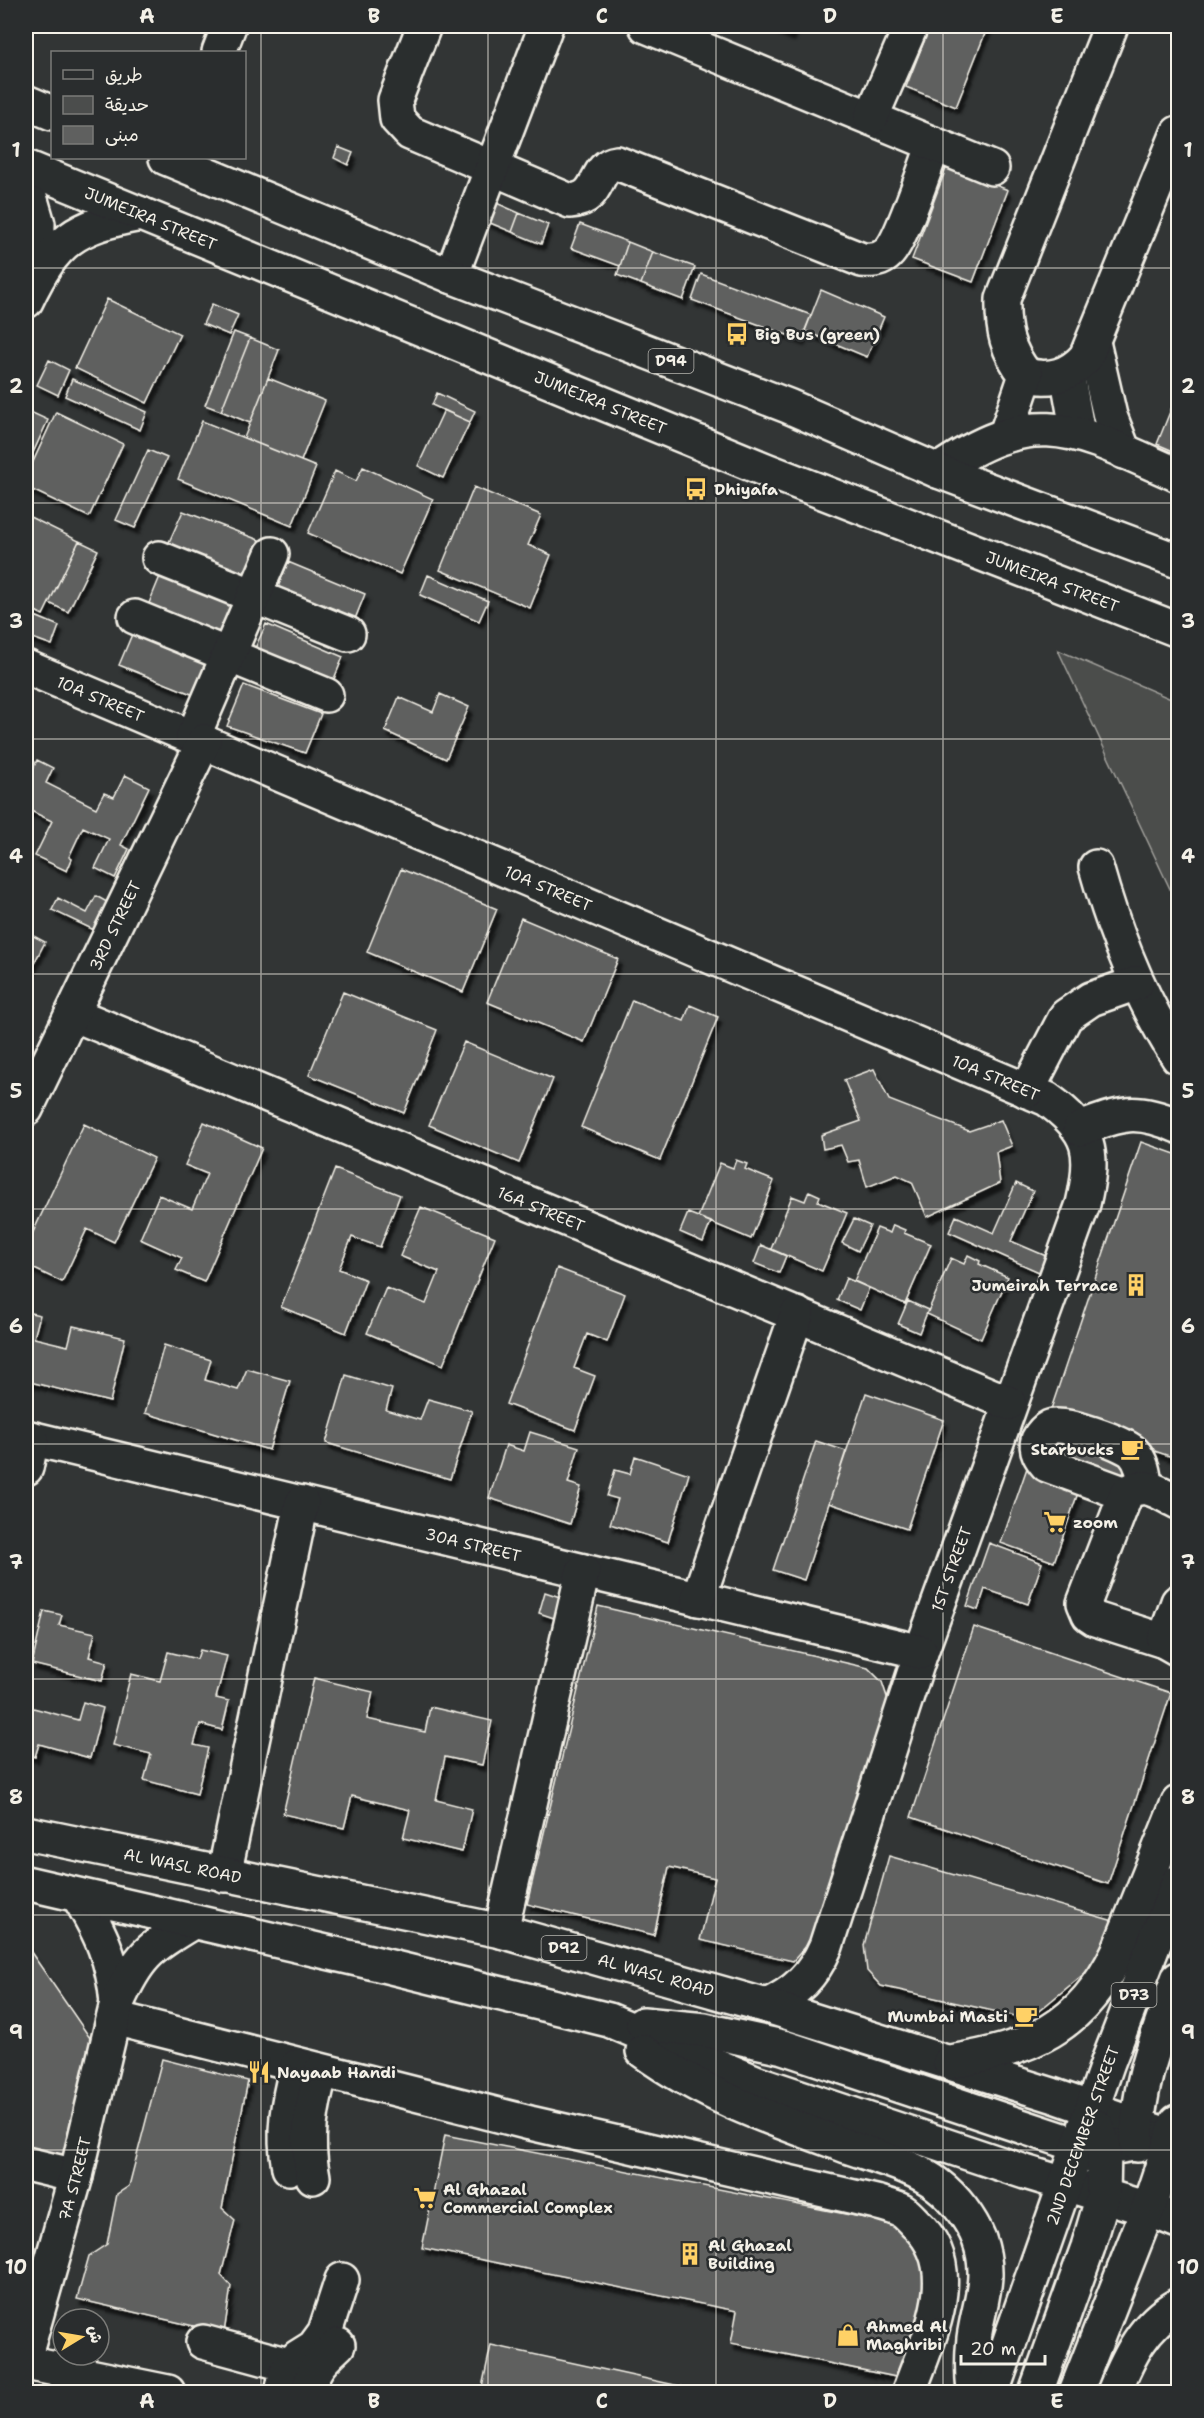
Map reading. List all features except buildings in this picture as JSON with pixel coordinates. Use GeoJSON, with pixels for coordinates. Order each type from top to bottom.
{"type":"FeatureCollection","features":[{"type":"Feature","properties":{"kind":"street"},"geometry":{"type":"LineString","coordinates":[[219,51],[229,26]]}},
{"type":"Feature","properties":{"kind":"street"},"geometry":{"type":"LineString","coordinates":[[424,26],[395,100],[397,120],[410,133],[570,201],[579,200],[591,193],[604,169],[617,163],[862,260],[871,261],[881,258],[894,246],[934,144]]}},
{"type":"Feature","properties":{"kind":"street"},"geometry":{"type":"LineString","coordinates":[[451,276],[490,168],[546,26]]}},
{"type":"Feature","properties":{"kind":"street"},"geometry":{"type":"LineString","coordinates":[[646,26],[992,168]]}},
{"type":"Feature","properties":{"kind":"street"},"geometry":{"type":"LineString","coordinates":[[871,118],[911,26]]}},
{"type":"Feature","properties":{"kind":"street"},"geometry":{"type":"LineString","coordinates":[[1067,432],[1014,359],[1006,341],[1002,320],[1003,299],[1112,26]]}},
{"type":"Feature","properties":{"kind":"street"},"geometry":{"type":"LineString","coordinates":[[26,102],[51,112]]}},
{"type":"Feature","properties":{"kind":"street"},"geometry":{"type":"LineString","coordinates":[[1026,375],[1054,378],[1082,362],[1093,342],[1179,133]]}},
{"type":"Feature","properties":{"kind":"street","name":"D94"},"geometry":{"type":"LineString","coordinates":[[174,159],[451,276],[788,406],[938,471],[1179,561]]}},
{"type":"Feature","properties":{"kind":"street","name":"JUMEIRA STREET"},"geometry":{"type":"LineString","coordinates":[[26,167],[766,470],[1177,630]]}},
{"type":"Feature","properties":{"kind":"street"},"geometry":{"type":"LineString","coordinates":[[26,183],[38,224],[31,291]]}},
{"type":"Feature","properties":{"kind":"street"},"geometry":{"type":"LineString","coordinates":[[31,291],[56,250],[71,236],[89,226],[141,214]]}},
{"type":"Feature","properties":{"kind":"street"},"geometry":{"type":"LineString","coordinates":[[1093,342],[1110,416],[1124,452]]}},
{"type":"Feature","properties":{"kind":"street"},"geometry":{"type":"LineString","coordinates":[[1066,373],[1067,432]]}},
{"type":"Feature","properties":{"kind":"street"},"geometry":{"type":"LineString","coordinates":[[1006,434],[1026,375]]}},
{"type":"Feature","properties":{"kind":"street"},"geometry":{"type":"LineString","coordinates":[[938,471],[962,455],[1006,434],[1035,429],[1067,432],[1179,475]]}},
{"type":"Feature","properties":{"kind":"street","name":"3RD STREET"},"geometry":{"type":"LineString","coordinates":[[26,1109],[74,1014],[199,739],[229,655],[272,554]]}},
{"type":"Feature","properties":{"kind":"street"},"geometry":{"type":"LineString","coordinates":[[159,558],[348,634]]}},
{"type":"Feature","properties":{"kind":"street"},"geometry":{"type":"LineString","coordinates":[[135,617],[326,695]]}},
{"type":"Feature","properties":{"kind":"street","name":"10A STREET"},"geometry":{"type":"LineString","coordinates":[[26,667],[1027,1090],[1047,1099],[1079,1130]]}},
{"type":"Feature","properties":{"kind":"street"},"geometry":{"type":"LineString","coordinates":[[1096,867],[1114,926],[1137,984],[1179,1057]]}},
{"type":"Feature","properties":{"kind":"street"},"geometry":{"type":"LineString","coordinates":[[1027,1090],[1066,1016],[1090,999],[1137,984]]}},
{"type":"Feature","properties":{"kind":"street","name":"16A STREET"},"geometry":{"type":"LineString","coordinates":[[74,1014],[1009,1402]]}},
{"type":"Feature","properties":{"kind":"street"},"geometry":{"type":"LineString","coordinates":[[1079,1130],[1110,1118],[1138,1114],[1152,1115],[1166,1132]]}},
{"type":"Feature","properties":{"kind":"street","name":"1ST STREET"},"geometry":{"type":"LineString","coordinates":[[767,2006],[787,1997],[804,1983],[817,1966],[826,1946],[921,1652],[1009,1402],[1083,1204],[1091,1170],[1079,1130]]}},
{"type":"Feature","properties":{"kind":"street"},"geometry":{"type":"LineString","coordinates":[[698,1599],[797,1314]]}},
{"type":"Feature","properties":{"kind":"street","name":"30A STREET"},"geometry":{"type":"LineString","coordinates":[[28,1448],[302,1503],[921,1652]]}},
{"type":"Feature","properties":{"kind":"street"},"geometry":{"type":"LineString","coordinates":[[1179,1502],[1135,1490],[1086,1597],[1086,1610],[1095,1619],[1171,1645],[1179,1602]]}},
{"type":"Feature","properties":{"kind":"street"},"geometry":{"type":"LineString","coordinates":[[224,1875],[302,1503]]}},
{"type":"Feature","properties":{"kind":"street"},"geometry":{"type":"LineString","coordinates":[[501,1931],[582,1571]]}},
{"type":"Feature","properties":{"kind":"street"},"geometry":{"type":"LineString","coordinates":[[946,2063],[988,2056],[1030,2043],[1071,2018],[1091,1999],[1118,1953],[1179,1803]]}},
{"type":"Feature","properties":{"kind":"street","name":"AL WASL ROAD"},"geometry":{"type":"LineString","coordinates":[[26,1833],[501,1931],[767,2006],[1091,2108],[1155,2163]]}},
{"type":"Feature","properties":{"kind":"street","name":"2ND DECEMBER STREET"},"geometry":{"type":"LineString","coordinates":[[1036,2392],[1088,2247],[1098,2165],[1091,2108],[1179,1882]]}},
{"type":"Feature","properties":{"kind":"street"},"geometry":{"type":"LineString","coordinates":[[26,1883],[609,2020],[705,2030],[783,2047],[1038,2133],[1098,2165],[1179,2221]]}},
{"type":"Feature","properties":{"kind":"street","name":"7A STREET"},"geometry":{"type":"LineString","coordinates":[[79,1897],[107,1949],[114,1975],[116,2010]]}},
{"type":"Feature","properties":{"kind":"street","name":"7A STREET"},"geometry":{"type":"LineString","coordinates":[[26,2352],[76,2176],[116,2010],[128,1977],[152,1947],[191,1923]]}},
{"type":"Feature","properties":{"kind":"street"},"geometry":{"type":"LineString","coordinates":[[1076,2392],[1163,2211],[1145,2074],[1179,1979]]}},
{"type":"Feature","properties":{"kind":"street"},"geometry":{"type":"LineString","coordinates":[[116,2010],[217,2043],[309,2068],[530,2123],[876,2202],[904,2212],[926,2232],[939,2259],[942,2282],[938,2305],[909,2392]]}},
{"type":"Feature","properties":{"kind":"street"},"geometry":{"type":"LineString","coordinates":[[609,2020],[755,2082],[1064,2184],[1098,2165],[1155,2163]]}},
{"type":"Feature","properties":{"kind":"street"},"geometry":{"type":"LineString","coordinates":[[609,2020],[644,2052],[702,2088],[765,2117],[906,2168],[937,2184],[962,2209],[979,2239],[985,2271],[983,2303],[972,2358],[974,2392]]}},
{"type":"Feature","properties":{"kind":"street"},"geometry":{"type":"LineString","coordinates":[[301,2172],[285,2147],[285,2116],[309,2068]]}},
{"type":"Feature","properties":{"kind":"street"},"geometry":{"type":"LineString","coordinates":[[1145,2074],[1151,2101],[1157,2107],[1166,2110],[1179,2103]]}},
{"type":"Feature","properties":{"kind":"street"},"geometry":{"type":"LineString","coordinates":[[1038,2133],[1059,2130],[1065,2124],[1067,2116],[1065,2107],[1052,2096]]}},
{"type":"Feature","properties":{"kind":"street"},"geometry":{"type":"LineString","coordinates":[[1155,2163],[1176,2131]]}},
{"type":"Feature","properties":{"kind":"street"},"geometry":{"type":"LineString","coordinates":[[26,2164],[76,2176]]}},
{"type":"Feature","properties":{"kind":"street","name":"2ND DECEMBER STREET"},"geometry":{"type":"LineString","coordinates":[[992,2392],[1064,2184]]}},
{"type":"Feature","properties":{"kind":"street"},"geometry":{"type":"LineString","coordinates":[[1046,2234],[1060,2214],[1069,2210],[1079,2212],[1086,2218],[1090,2227],[1088,2247]]}},
{"type":"Feature","properties":{"kind":"street"},"geometry":{"type":"LineString","coordinates":[[203,2342],[299,2381],[343,2337],[351,2284]]}},
{"type":"Feature","properties":{"kind":"street"},"geometry":{"type":"LineString","coordinates":[[1114,2392],[1130,2353],[1146,2330],[1179,2305]]}},
{"type":"Feature","properties":{"kind":"street"},"geometry":{"type":"LineString","coordinates":[[26,2363],[168,2392]]}},
{"type":"Feature","properties":{"kind":"green space"},"geometry":{"type":"Polygon","coordinates":[[[1058,650],[1178,702],[1178,906],[1058,650]]]}},
{"type":"Feature","properties":{"kind":"place","name":"Big Bus (green)"},"geometry":{"type":"Point","coordinates":[737,334]}},
{"type":"Feature","properties":{"kind":"place","name":"Dhiyafa"},"geometry":{"type":"Point","coordinates":[696,489]}},
{"type":"Feature","properties":{"kind":"place","name":"Jumeirah Terrace"},"geometry":{"type":"Point","coordinates":[1136,1285]}},
{"type":"Feature","properties":{"kind":"place","name":"Starbucks"},"geometry":{"type":"Point","coordinates":[1132,1449]}},
{"type":"Feature","properties":{"kind":"place","name":"zoom"},"geometry":{"type":"Point","coordinates":[1055,1522]}},
{"type":"Feature","properties":{"kind":"place","name":"Mumbai Masti"},"geometry":{"type":"Point","coordinates":[1026,2016]}},
{"type":"Feature","properties":{"kind":"place","name":"Nayaab Handi"},"geometry":{"type":"Point","coordinates":[259,2072]}},
{"type":"Feature","properties":{"kind":"place","name":"Al Ghazal Commercial Complex"},"geometry":{"type":"Point","coordinates":[425,2198]}},
{"type":"Feature","properties":{"kind":"place","name":"Al Ghazal Building"},"geometry":{"type":"Point","coordinates":[690,2254]}},
{"type":"Feature","properties":{"kind":"place","name":"Ahmed Al Maghribi"},"geometry":{"type":"Point","coordinates":[848,2335]}}]}
